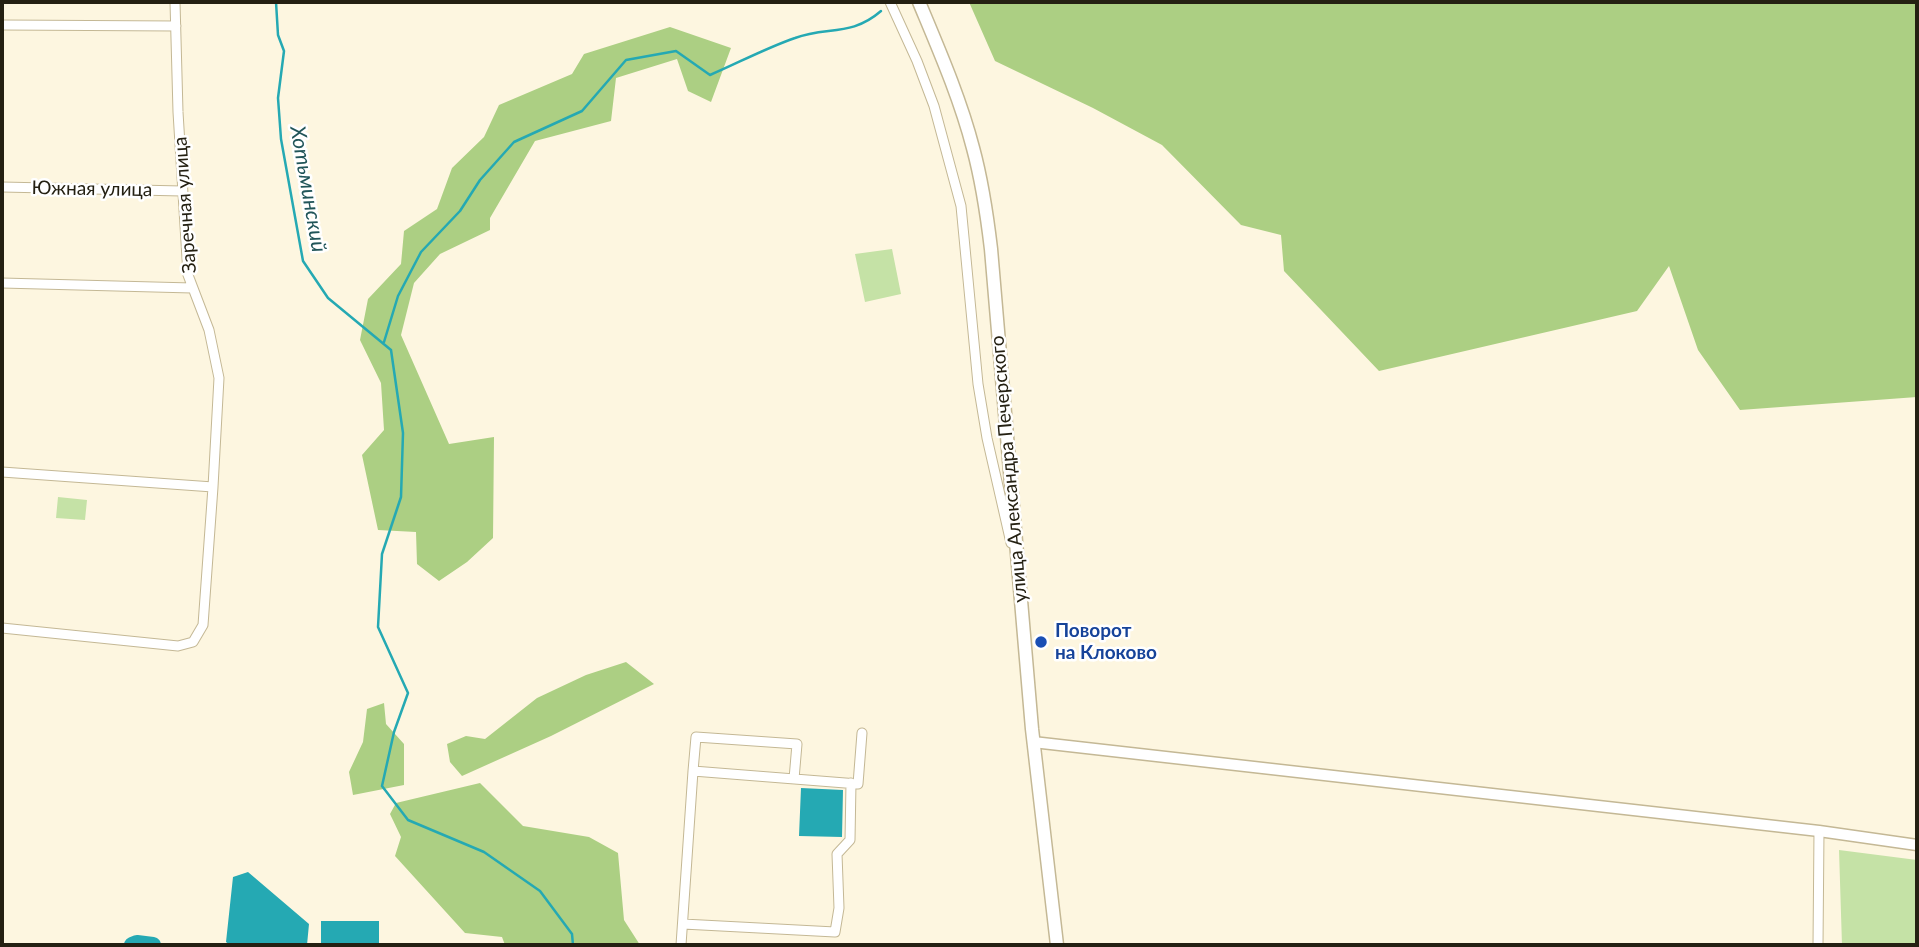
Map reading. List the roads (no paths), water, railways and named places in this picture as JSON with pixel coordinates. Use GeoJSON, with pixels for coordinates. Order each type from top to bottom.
{"type":"FeatureCollection","features":[{"type":"Feature","properties":{"kind":"main road","name":"улица Александра Печерского"},"geometry":{"type":"LineString","coordinates":[[919,2],[958,100],[984,193],[1033,742],[1057,945]]}},
{"type":"Feature","properties":{"kind":"street","name":"Заречная улица"},"geometry":{"type":"LineString","coordinates":[[2,628],[178,646],[192,642],[203,625],[219,378],[209,330],[188,275],[175,2]]}},
{"type":"Feature","properties":{"kind":"street"},"geometry":{"type":"LineString","coordinates":[[890,2],[934,106],[961,206],[978,384],[987,438],[1018,570]]}},
{"type":"Feature","properties":{"kind":"street"},"geometry":{"type":"LineString","coordinates":[[2,24],[176,26]]}},
{"type":"Feature","properties":{"kind":"street","name":"Южная улица"},"geometry":{"type":"LineString","coordinates":[[2,187],[182,191]]}},
{"type":"Feature","properties":{"kind":"street"},"geometry":{"type":"LineString","coordinates":[[2,283],[192,288]]}},
{"type":"Feature","properties":{"kind":"street"},"geometry":{"type":"LineString","coordinates":[[2,472],[214,487]]}},
{"type":"Feature","properties":{"kind":"street"},"geometry":{"type":"LineString","coordinates":[[693,771],[858,784],[862,733]]}},
{"type":"Feature","properties":{"kind":"street"},"geometry":{"type":"LineString","coordinates":[[681,945],[696,737],[797,744],[794,779]]}},
{"type":"Feature","properties":{"kind":"street"},"geometry":{"type":"LineString","coordinates":[[1033,742],[1819,831],[1917,845]]}},
{"type":"Feature","properties":{"kind":"street"},"geometry":{"type":"LineString","coordinates":[[683,923],[835,932],[839,908],[837,855],[850,839],[851,783]]}},
{"type":"Feature","properties":{"kind":"street"},"geometry":{"type":"LineString","coordinates":[[1818,945],[1819,831]]}},
{"type":"Feature","properties":{"kind":"water"},"geometry":{"type":"Polygon","coordinates":[[[801,788],[843,790],[842,837],[799,836],[801,788]]]}},
{"type":"Feature","properties":{"kind":"water"},"geometry":{"type":"Polygon","coordinates":[[[248,872],[309,924],[307,945],[230,945],[226,942],[233,877],[248,872]]]}},
{"type":"Feature","properties":{"kind":"water"},"geometry":{"type":"Polygon","coordinates":[[[321,921],[379,921],[379,945],[321,945],[321,921]]]}},
{"type":"Feature","properties":{"kind":"waterway","name":"Хотьминский"},"geometry":{"type":"LineString","coordinates":[[276,2],[278,35],[284,51],[278,98],[281,139],[303,261],[328,298],[391,350],[403,433],[401,497],[382,554],[378,627],[408,693],[394,732],[382,786],[408,820],[484,852],[540,891],[572,934],[573,945]]}},
{"type":"Feature","properties":{"kind":"waterway"},"geometry":{"type":"LineString","coordinates":[[384,342],[398,296],[421,252],[460,211],[480,180],[514,142],[582,111],[626,60],[676,51],[710,75],[795,38],[849,28],[881,11]]}},
{"type":"Feature","properties":{"kind":"waterway"},"geometry":{"type":"LineString","coordinates":[[132,945],[153,945]]}},
{"type":"Feature","properties":{"kind":"place","name":"Поворот на Клоково"},"geometry":{"type":"Point","coordinates":[1041,642]}}]}
